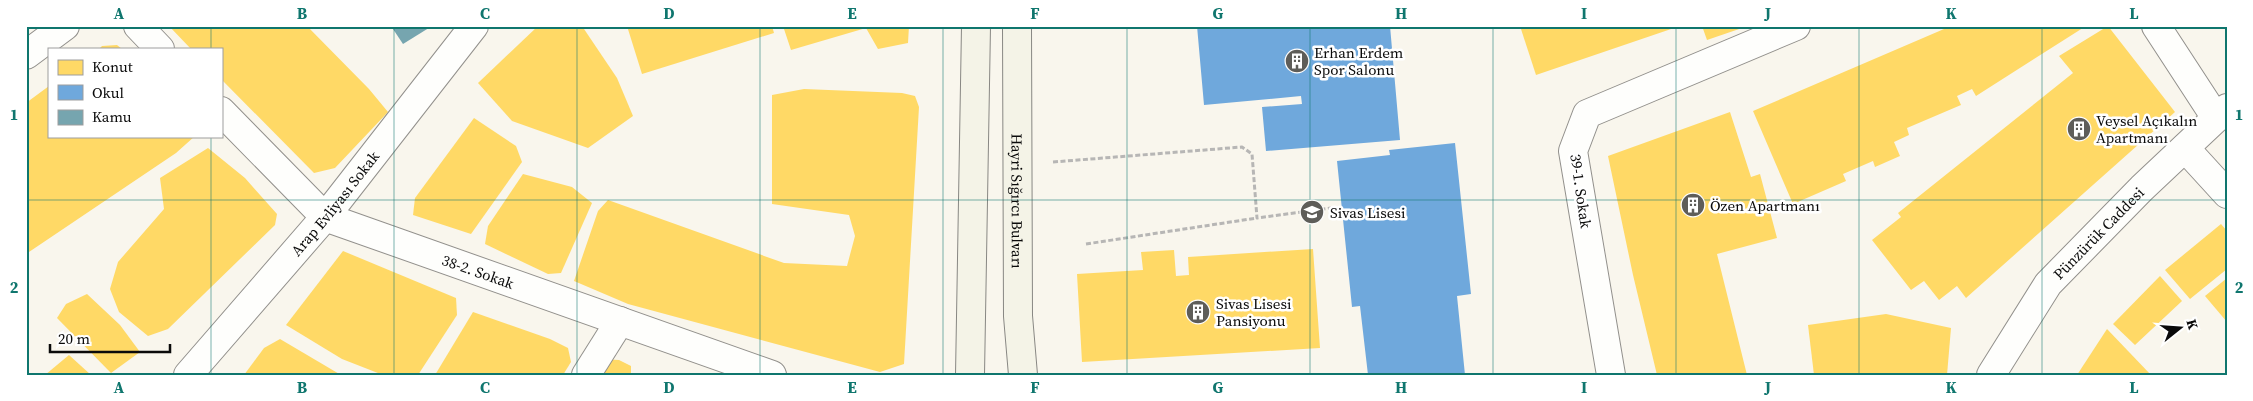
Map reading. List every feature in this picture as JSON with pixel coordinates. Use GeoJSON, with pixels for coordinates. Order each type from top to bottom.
{"type":"FeatureCollection","features":[{"type":"Feature","properties":{"kind":"main road"},"geometry":{"type":"LineString","coordinates":[[970,375],[976,26]]}},
{"type":"Feature","properties":{"kind":"main road","name":"Hayri Sığırcı Bulvarı"},"geometry":{"type":"LineString","coordinates":[[1017,26],[1018,316],[1023,375]]}},
{"type":"Feature","properties":{"kind":"street"},"geometry":{"type":"LineString","coordinates":[[26,55],[65,26]]}},
{"type":"Feature","properties":{"kind":"street"},"geometry":{"type":"LineString","coordinates":[[138,26],[159,48]]}},
{"type":"Feature","properties":{"kind":"street","name":"Arap Evliyası Sokak"},"geometry":{"type":"LineString","coordinates":[[188,375],[324,217],[474,26]]}},
{"type":"Feature","properties":{"kind":"street","name":"39-1. Sokak"},"geometry":{"type":"LineString","coordinates":[[1611,375],[1573,150],[1587,114],[1796,26]]}},
{"type":"Feature","properties":{"kind":"street"},"geometry":{"type":"LineString","coordinates":[[2156,26],[2222,113]]}},
{"type":"Feature","properties":{"kind":"street","name":"38-2. Sokak"},"geometry":{"type":"LineString","coordinates":[[222,112],[324,217],[772,375]]}},
{"type":"Feature","properties":{"kind":"street","name":"Pünzürük Caddesi"},"geometry":{"type":"LineString","coordinates":[[1991,375],[2048,284],[2222,113]]}},
{"type":"Feature","properties":{"kind":"street"},"geometry":{"type":"LineString","coordinates":[[2185,148],[2227,194]]}},
{"type":"Feature","properties":{"kind":"street"},"geometry":{"type":"LineString","coordinates":[[586,375],[620,321]]}},
{"type":"Feature","properties":{"kind":"path"},"geometry":{"type":"LineString","coordinates":[[1018,166],[1242,147],[1252,154],[1258,218]]}},
{"type":"Feature","properties":{"kind":"path"},"geometry":{"type":"LineString","coordinates":[[1086,244],[1331,208]]}},
{"type":"Feature","properties":{"kind":"building: Konut"},"geometry":{"type":"Polygon","coordinates":[[[169,26],[307,26],[369,89],[388,112],[335,168],[314,173],[222,80],[222,48],[190,48],[169,26]]]}},
{"type":"Feature","properties":{"kind":"building: Konut"},"geometry":{"type":"Polygon","coordinates":[[[538,26],[582,26],[617,78],[633,116],[588,148],[512,121],[478,83],[538,26]]]}},
{"type":"Feature","properties":{"kind":"building: Konut"},"geometry":{"type":"Polygon","coordinates":[[[627,26],[772,26],[774,33],[642,74],[627,26]]]}},
{"type":"Feature","properties":{"kind":"building: Konut"},"geometry":{"type":"Polygon","coordinates":[[[783,26],[909,26],[908,43],[878,49],[866,28],[791,50],[783,26]]]}},
{"type":"Feature","properties":{"kind":"building: Konut"},"geometry":{"type":"Polygon","coordinates":[[[1520,26],[1677,26],[1677,27],[1536,75],[1520,26]]]}},
{"type":"Feature","properties":{"kind":"building: Konut"},"geometry":{"type":"Polygon","coordinates":[[[1702,26],[1745,26],[1745,27],[1707,40],[1702,26]]]}},
{"type":"Feature","properties":{"kind":"building: Konut"},"geometry":{"type":"Polygon","coordinates":[[[1951,26],[2086,26],[1976,96],[1972,89],[1957,96],[1961,105],[1907,128],[1909,135],[1894,142],[1900,156],[1875,167],[1873,161],[1843,174],[1846,181],[1793,204],[1753,111],[1951,26]]]}},
{"type":"Feature","properties":{"kind":"building: Konut","name":"Veysel Açıkalın Apartmanı"},"geometry":{"type":"Polygon","coordinates":[[[2108,26],[2175,112],[1966,298],[1957,286],[1939,300],[1924,281],[1911,290],[1872,240],[1901,217],[1898,213],[2073,73],[2059,56],[2108,26]]]}},
{"type":"Feature","properties":{"kind":"building: Konut"},"geometry":{"type":"Polygon","coordinates":[[[117,45],[121,48],[100,48],[102,46],[117,45]]]}},
{"type":"Feature","properties":{"kind":"building: Konut"},"geometry":{"type":"Polygon","coordinates":[[[48,87],[48,138],[193,138],[176,153],[26,254],[26,103],[48,87]]]}},
{"type":"Feature","properties":{"kind":"building: Konut"},"geometry":{"type":"Polygon","coordinates":[[[804,89],[902,93],[915,96],[919,107],[904,364],[880,372],[628,304],[574,281],[598,211],[608,200],[784,263],[847,266],[855,236],[849,215],[772,204],[772,95],[804,89]]]}},
{"type":"Feature","properties":{"kind":"building: Konut","name":"Özen Apartmanı"},"geometry":{"type":"Polygon","coordinates":[[[1730,112],[1751,177],[1760,174],[1777,238],[1717,254],[1747,375],[1657,375],[1633,275],[1608,156],[1730,112]]]}},
{"type":"Feature","properties":{"kind":"building: Konut"},"geometry":{"type":"Polygon","coordinates":[[[474,118],[516,146],[522,162],[471,234],[413,215],[415,198],[474,118]]]}},
{"type":"Feature","properties":{"kind":"building: Konut"},"geometry":{"type":"Polygon","coordinates":[[[208,148],[245,178],[277,214],[275,225],[168,329],[148,336],[119,312],[110,289],[118,262],[164,209],[160,178],[208,148]]]}},
{"type":"Feature","properties":{"kind":"building: Konut"},"geometry":{"type":"Polygon","coordinates":[[[523,174],[572,187],[592,203],[561,273],[548,274],[485,244],[488,226],[523,174]]]}},
{"type":"Feature","properties":{"kind":"building: Konut"},"geometry":{"type":"Polygon","coordinates":[[[2221,224],[2227,231],[2227,269],[2190,299],[2165,270],[2221,224]]]}},
{"type":"Feature","properties":{"kind":"building: Konut","name":"Sivas Lisesi Pansiyonu"},"geometry":{"type":"Polygon","coordinates":[[[1313,249],[1320,348],[1082,362],[1077,274],[1143,270],[1141,252],[1174,250],[1176,276],[1189,275],[1188,257],[1313,249]]]}},
{"type":"Feature","properties":{"kind":"building: Konut"},"geometry":{"type":"Polygon","coordinates":[[[343,251],[456,298],[457,315],[418,375],[383,375],[342,359],[286,325],[343,251]]]}},
{"type":"Feature","properties":{"kind":"building: Konut"},"geometry":{"type":"Polygon","coordinates":[[[2160,276],[2182,301],[2135,345],[2113,324],[2160,276]]]}},
{"type":"Feature","properties":{"kind":"building: Konut"},"geometry":{"type":"Polygon","coordinates":[[[2227,278],[2227,322],[2205,296],[2227,278]]]}},
{"type":"Feature","properties":{"kind":"building: Konut"},"geometry":{"type":"Polygon","coordinates":[[[87,294],[120,325],[140,352],[111,373],[57,318],[66,304],[87,294]]]}},
{"type":"Feature","properties":{"kind":"building: Konut"},"geometry":{"type":"Polygon","coordinates":[[[473,312],[550,339],[568,348],[571,362],[563,375],[435,375],[473,312]]]}},
{"type":"Feature","properties":{"kind":"building: Konut"},"geometry":{"type":"Polygon","coordinates":[[[1886,314],[1951,328],[1947,375],[1814,375],[1808,325],[1886,314]]]}},
{"type":"Feature","properties":{"kind":"building: Konut"},"geometry":{"type":"Polygon","coordinates":[[[2107,329],[2151,375],[2077,375],[2107,329]]]}},
{"type":"Feature","properties":{"kind":"building: Konut"},"geometry":{"type":"Polygon","coordinates":[[[280,339],[341,375],[244,375],[264,348],[280,339]]]}},
{"type":"Feature","properties":{"kind":"building: Konut"},"geometry":{"type":"Polygon","coordinates":[[[69,355],[91,375],[45,375],[69,355]]]}},
{"type":"Feature","properties":{"kind":"building: Konut"},"geometry":{"type":"Polygon","coordinates":[[[600,359],[619,360],[631,366],[631,375],[595,375],[600,359]]]}},
{"type":"Feature","properties":{"kind":"building: Okul","name":"Erhan Erdem Spor Salonu"},"geometry":{"type":"Polygon","coordinates":[[[1197,26],[1390,26],[1400,140],[1266,151],[1262,107],[1302,104],[1301,96],[1204,105],[1197,26]]]}},
{"type":"Feature","properties":{"kind":"building: Okul","name":"Sivas Lisesi"},"geometry":{"type":"Polygon","coordinates":[[[1455,143],[1471,294],[1457,296],[1465,375],[1368,375],[1360,306],[1352,307],[1337,161],[1390,155],[1389,150],[1455,143]]]}},
{"type":"Feature","properties":{"kind":"building: Kamu"},"geometry":{"type":"Polygon","coordinates":[[[391,26],[432,26],[403,44],[391,26]]]}},
{"type":"Feature","properties":{"kind":"place","name":"Erhan Erdem Spor Salonu"},"geometry":{"type":"Point","coordinates":[1297,61]}},
{"type":"Feature","properties":{"kind":"place","name":"Veysel Açıkalın Apartmanı"},"geometry":{"type":"Point","coordinates":[2079,129]}},
{"type":"Feature","properties":{"kind":"place","name":"Özen Apartmanı"},"geometry":{"type":"Point","coordinates":[1693,205]}},
{"type":"Feature","properties":{"kind":"place","name":"Sivas Lisesi"},"geometry":{"type":"Point","coordinates":[1312,212]}},
{"type":"Feature","properties":{"kind":"place","name":"Sivas Lisesi Pansiyonu"},"geometry":{"type":"Point","coordinates":[1198,312]}}]}
